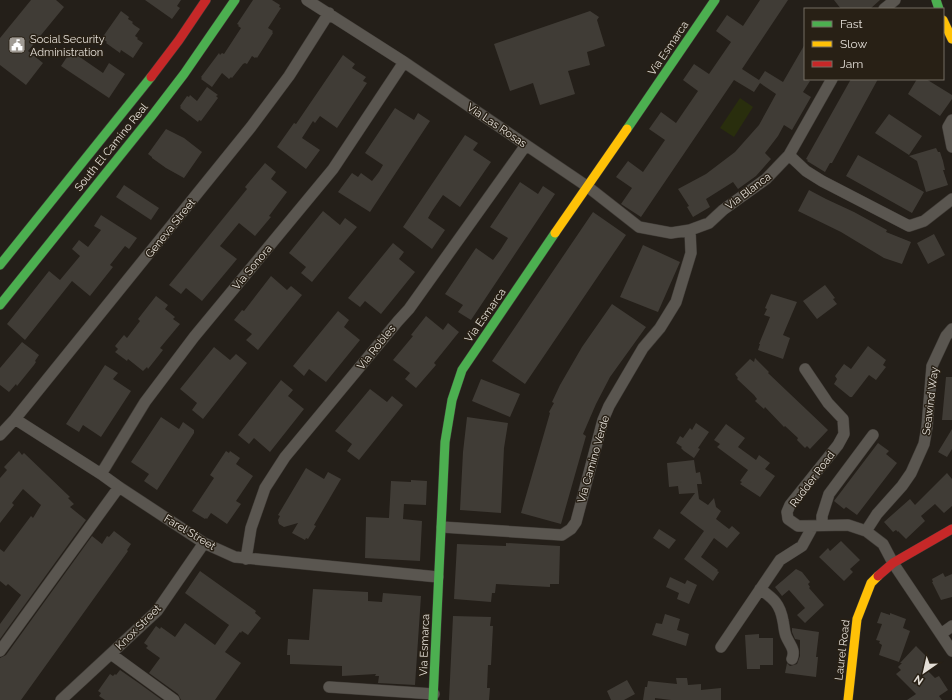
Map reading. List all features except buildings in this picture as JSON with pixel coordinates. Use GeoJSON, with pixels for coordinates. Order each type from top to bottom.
{"type":"FeatureCollection","features":[{"type":"Feature","properties":{"kind":"street","name":"South El Camino Real"},"geometry":{"type":"LineString","coordinates":[[0,265],[138,95],[179,40],[206,0]]}},
{"type":"Feature","properties":{"kind":"street","name":"South El Camino Real"},"geometry":{"type":"LineString","coordinates":[[0,305],[151,117],[184,74],[235,0]]}},
{"type":"Feature","properties":{"kind":"street","name":"Via Las Rosas"},"geometry":{"type":"LineString","coordinates":[[307,0],[404,62],[588,187],[639,227],[671,233],[690,230]]}},
{"type":"Feature","properties":{"kind":"street","name":"Via Esmarca"},"geometry":{"type":"LineString","coordinates":[[433,697],[445,442],[452,400],[462,370],[715,0]]}},
{"type":"Feature","properties":{"kind":"street"},"geometry":{"type":"LineString","coordinates":[[885,8],[895,0]]}},
{"type":"Feature","properties":{"kind":"street","name":"Geneva Street"},"geometry":{"type":"LineString","coordinates":[[0,435],[16,419],[251,127],[289,76],[329,13]]}},
{"type":"Feature","properties":{"kind":"street"},"geometry":{"type":"LineString","coordinates":[[944,22],[952,39]]}},
{"type":"Feature","properties":{"kind":"street","name":"Via Sonora"},"geometry":{"type":"LineString","coordinates":[[101,474],[145,402],[194,337],[333,169],[404,62]]}},
{"type":"Feature","properties":{"kind":"street","name":"Via Blanca"},"geometry":{"type":"LineString","coordinates":[[690,230],[709,223],[723,210],[766,179],[789,155],[831,80]]}},
{"type":"Feature","properties":{"kind":"street"},"geometry":{"type":"LineString","coordinates":[[952,120],[948,127],[952,146]]}},
{"type":"Feature","properties":{"kind":"street","name":"Via Robles"},"geometry":{"type":"LineString","coordinates":[[246,559],[251,528],[264,488],[285,457],[409,309],[526,145]]}},
{"type":"Feature","properties":{"kind":"street"},"geometry":{"type":"LineString","coordinates":[[789,155],[806,171],[822,181],[909,226],[924,221],[952,198]]}},
{"type":"Feature","properties":{"kind":"street","name":"Via Camino Verde"},"geometry":{"type":"LineString","coordinates":[[442,527],[562,535],[571,529],[576,522],[603,420],[609,406],[643,348],[660,328],[676,302],[692,253],[690,230]]}},
{"type":"Feature","properties":{"kind":"street","name":"Seawind Way"},"geometry":{"type":"LineString","coordinates":[[866,531],[877,514],[902,486],[912,472],[924,444],[927,427],[932,366],[946,336],[952,329]]}},
{"type":"Feature","properties":{"kind":"street","name":"Rudder Road"},"geometry":{"type":"LineString","coordinates":[[805,369],[828,403],[843,419],[844,434],[838,445],[790,505],[787,512],[788,519],[798,526],[848,525],[866,531],[883,544],[893,563],[952,651]]}},
{"type":"Feature","properties":{"kind":"street","name":"Farel Street"},"geometry":{"type":"LineString","coordinates":[[16,419],[204,543],[235,557],[438,577]]}},
{"type":"Feature","properties":{"kind":"street"},"geometry":{"type":"LineString","coordinates":[[721,647],[780,560],[802,546],[818,526],[829,494],[873,435]]}},
{"type":"Feature","properties":{"kind":"street"},"geometry":{"type":"LineString","coordinates":[[0,651],[119,487]]}},
{"type":"Feature","properties":{"kind":"street","name":"Laurel Road"},"geometry":{"type":"LineString","coordinates":[[848,700],[857,619],[871,583],[893,563],[952,530]]}},
{"type":"Feature","properties":{"kind":"street","name":"Knox Street"},"geometry":{"type":"LineString","coordinates":[[61,700],[157,611],[204,543]]}},
{"type":"Feature","properties":{"kind":"street"},"geometry":{"type":"LineString","coordinates":[[760,589],[772,598],[781,609],[786,636],[792,646],[794,654],[792,659]]}},
{"type":"Feature","properties":{"kind":"street"},"geometry":{"type":"LineString","coordinates":[[941,634],[952,626]]}},
{"type":"Feature","properties":{"kind":"street"},"geometry":{"type":"LineString","coordinates":[[111,654],[174,700]]}},
{"type":"Feature","properties":{"kind":"street"},"geometry":{"type":"LineString","coordinates":[[329,687],[433,697]]}},
{"type":"Feature","properties":{"kind":"green space"},"geometry":{"type":"Polygon","coordinates":[[[740,98],[753,107],[734,137],[720,128],[740,98]]]}},
{"type":"Feature","properties":{"kind":"traffic: fast"},"geometry":{"type":"LineString","coordinates":[[0,305],[151,117],[184,74],[235,0]]}},
{"type":"Feature","properties":{"kind":"traffic: fast"},"geometry":{"type":"LineString","coordinates":[[627,129],[715,0]]}},
{"type":"Feature","properties":{"kind":"traffic: fast"},"geometry":{"type":"LineString","coordinates":[[936,0],[939,8]]}},
{"type":"Feature","properties":{"kind":"traffic: fast"},"geometry":{"type":"LineString","coordinates":[[0,265],[151,77]]}},
{"type":"Feature","properties":{"kind":"traffic: fast"},"geometry":{"type":"LineString","coordinates":[[433,700],[445,442],[452,400],[462,370],[555,233]]}},
{"type":"Feature","properties":{"kind":"traffic: slow"},"geometry":{"type":"LineString","coordinates":[[944,22],[952,39]]}},
{"type":"Feature","properties":{"kind":"traffic: slow"},"geometry":{"type":"LineString","coordinates":[[555,233],[627,129]]}},
{"type":"Feature","properties":{"kind":"traffic: slow"},"geometry":{"type":"LineString","coordinates":[[848,700],[857,619],[871,583],[878,576]]}},
{"type":"Feature","properties":{"kind":"traffic: jam"},"geometry":{"type":"LineString","coordinates":[[151,77],[179,40],[206,0]]}},
{"type":"Feature","properties":{"kind":"traffic: jam"},"geometry":{"type":"LineString","coordinates":[[878,576],[893,563],[952,529]]}},
{"type":"Feature","properties":{"kind":"place","name":"Social Security Administration"},"geometry":{"type":"Point","coordinates":[17,45]}}]}
